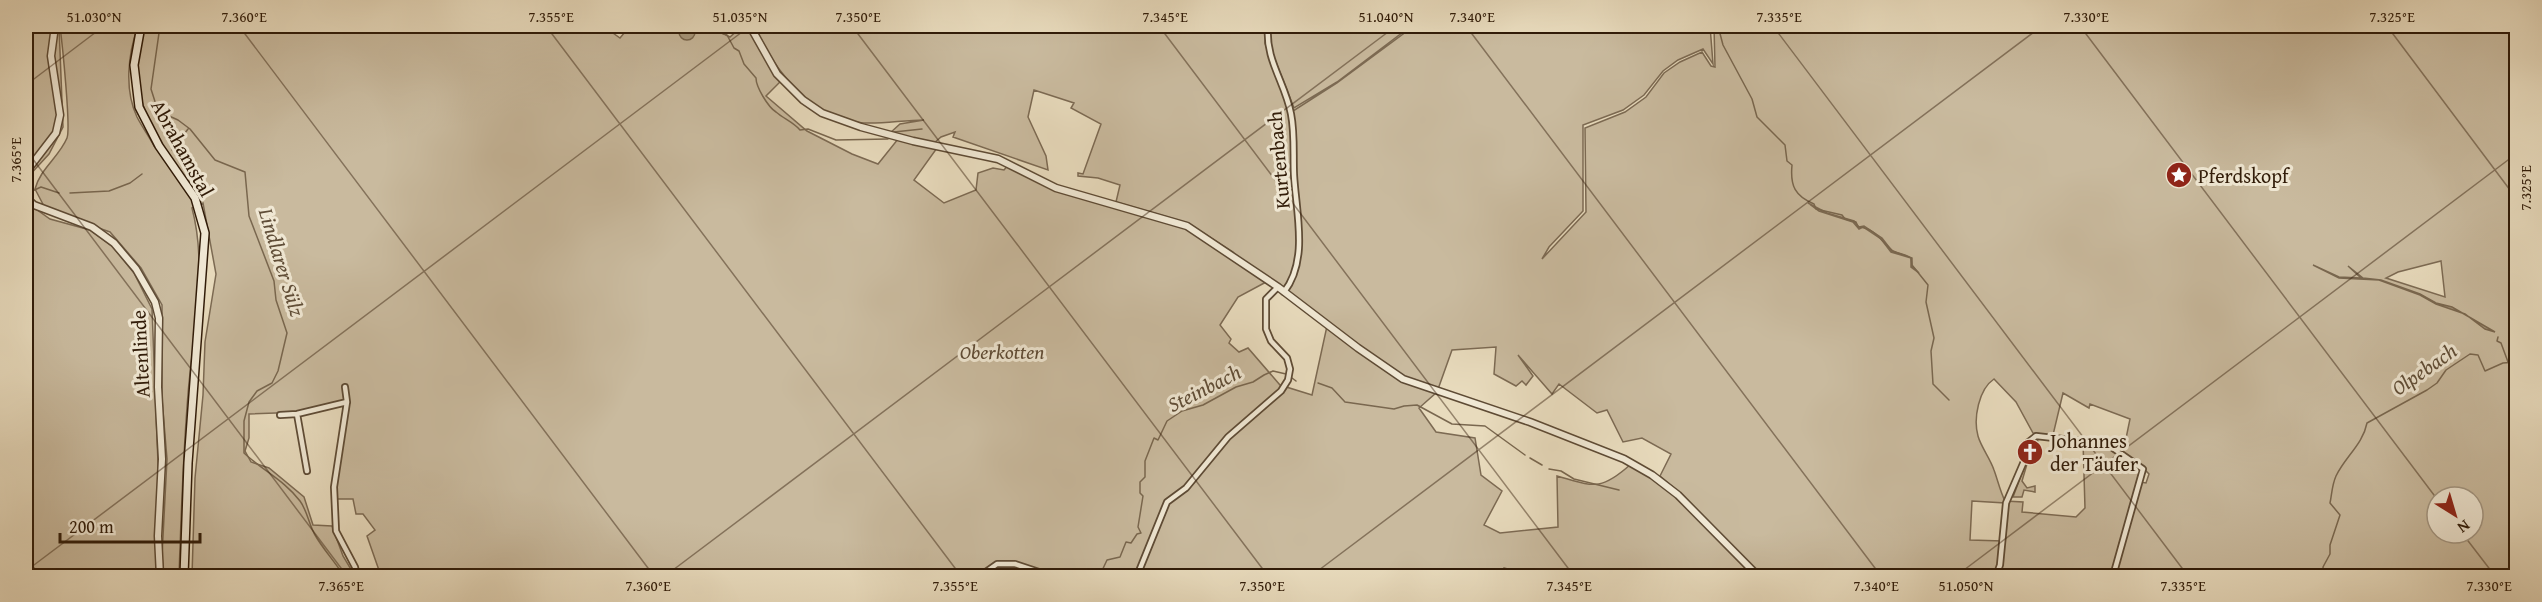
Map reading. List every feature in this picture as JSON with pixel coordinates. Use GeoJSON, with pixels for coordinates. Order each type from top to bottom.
{"type":"FeatureCollection","features":[{"type":"Feature","properties":{"kind":"main road","name":"Abrahamstal"},"geometry":{"type":"LineString","coordinates":[[141,26],[134,65],[139,107],[159,146],[195,198],[205,233],[191,413],[184,576]]}},
{"type":"Feature","properties":{"kind":"street"},"geometry":{"type":"LineString","coordinates":[[26,172],[56,133],[60,115],[51,56],[54,26]]}},
{"type":"Feature","properties":{"kind":"street"},"geometry":{"type":"LineString","coordinates":[[750,26],[769,62],[787,84],[812,107],[837,119],[913,141],[992,158],[1010,164],[1056,188],[1187,226],[1278,287],[1403,379],[1530,422],[1616,456],[1659,480],[1678,495],[1758,576]]}},
{"type":"Feature","properties":{"kind":"street","name":"Kurtenbach"},"geometry":{"type":"LineString","coordinates":[[1268,26],[1267,47],[1292,118],[1299,248],[1296,267],[1284,292]]}},
{"type":"Feature","properties":{"kind":"street","name":"Altenlinde"},"geometry":{"type":"LineString","coordinates":[[26,198],[34,205],[92,227],[114,243],[136,269],[155,302],[159,318],[158,387],[162,459],[158,536],[160,576]]}},
{"type":"Feature","properties":{"kind":"street"},"geometry":{"type":"LineString","coordinates":[[1137,576],[1167,502],[1189,485],[1228,437],[1281,391],[1288,380],[1288,361],[1269,337],[1265,323],[1266,299],[1278,287]]}},
{"type":"Feature","properties":{"kind":"street"},"geometry":{"type":"LineString","coordinates":[[345,387],[347,402],[334,487],[336,531],[355,567],[357,576]]}},
{"type":"Feature","properties":{"kind":"street"},"geometry":{"type":"LineString","coordinates":[[280,415],[297,414],[347,402]]}},
{"type":"Feature","properties":{"kind":"street"},"geometry":{"type":"LineString","coordinates":[[297,414],[307,471]]}},
{"type":"Feature","properties":{"kind":"street"},"geometry":{"type":"LineString","coordinates":[[1996,576],[2001,554],[2006,503],[2025,459],[2026,444],[2036,436],[2107,444],[2144,469],[2113,576]]}},
{"type":"Feature","properties":{"kind":"street"},"geometry":{"type":"LineString","coordinates":[[980,576],[997,564],[1015,564],[1051,576]]}},
{"type":"Feature","properties":{"kind":"green space"},"geometry":{"type":"Polygon","coordinates":[[[26,26],[59,26],[63,127],[49,154],[27,178],[26,184],[26,26]]]}},
{"type":"Feature","properties":{"kind":"green space","name":"Oberkotten"},"geometry":{"type":"Polygon","coordinates":[[[60,26],[138,26],[130,60],[130,95],[137,117],[154,146],[160,143],[146,113],[138,86],[138,58],[145,26],[603,26],[620,38],[630,26],[708,26],[730,37],[742,26],[749,26],[782,80],[766,96],[807,131],[852,154],[878,164],[898,139],[937,148],[914,180],[944,203],[976,190],[978,173],[993,168],[1004,170],[1009,164],[1048,186],[1181,225],[1239,260],[1233,252],[1188,223],[1116,202],[1120,185],[1098,178],[1078,176],[1078,173],[1083,174],[1101,124],[1071,108],[1074,103],[1034,90],[1028,117],[1046,156],[1048,170],[953,137],[955,132],[941,137],[933,144],[890,133],[900,124],[924,120],[864,123],[844,120],[827,113],[796,90],[783,75],[753,26],[1266,26],[1265,43],[1289,112],[1294,152],[1293,111],[1337,83],[1414,26],[1710,26],[1713,64],[1703,49],[1678,60],[1663,71],[1644,95],[1623,110],[1583,125],[1583,211],[1549,247],[1542,259],[1586,212],[1585,128],[1625,112],[1646,97],[1664,73],[1680,62],[1702,52],[1711,66],[1715,67],[1714,26],[2516,26],[2516,576],[2115,576],[2140,482],[2146,483],[2149,474],[2144,469],[2119,544],[2112,576],[1761,576],[1660,476],[1671,454],[1642,438],[1623,442],[1607,410],[1597,413],[1559,384],[1552,394],[1518,355],[1533,376],[1526,385],[1522,381],[1516,386],[1494,374],[1496,347],[1452,350],[1437,392],[1419,408],[1436,432],[1475,438],[1481,475],[1502,491],[1484,525],[1500,533],[1558,527],[1557,476],[1588,484],[1603,483],[1631,464],[1663,485],[1757,576],[1518,576],[1504,568],[1501,576],[381,576],[367,536],[375,530],[363,514],[356,514],[353,499],[334,499],[347,403],[305,412],[249,414],[249,438],[245,451],[251,462],[269,468],[304,497],[313,525],[332,526],[343,556],[355,576],[192,576],[195,478],[203,395],[205,342],[216,274],[203,203],[192,208],[197,231],[199,277],[186,417],[179,576],[164,576],[162,556],[167,459],[162,399],[162,305],[141,268],[110,232],[46,210],[35,189],[41,175],[67,138],[67,102],[60,26]],[[1808,203],[1819,211],[1853,222],[1859,229],[1863,227],[1881,239],[1891,252],[1911,258],[1911,267],[1919,273],[1912,266],[1912,258],[1892,251],[1882,238],[1864,226],[1859,227],[1854,221],[1827,213],[1808,203]],[[2441,261],[2398,272],[2386,278],[2445,297],[2441,261]],[[1268,281],[1238,297],[1220,325],[1231,339],[1229,343],[1239,352],[1248,348],[1280,385],[1312,395],[1327,326],[1365,353],[1361,346],[1268,281]],[[1994,379],[1981,397],[1976,421],[1979,440],[2005,501],[2023,502],[2022,512],[2076,517],[2085,508],[2083,441],[2107,443],[2123,453],[2130,419],[2090,404],[2089,408],[2063,393],[2053,435],[2033,433],[2016,402],[1994,379]],[[1972,501],[1970,540],[2003,541],[2005,503],[1972,501]]]}},
{"type":"Feature","properties":{"kind":"green space"},"geometry":{"type":"Polygon","coordinates":[[[1269,26],[1411,26],[1337,82],[1294,108],[1270,47],[1269,26]]]}},
{"type":"Feature","properties":{"kind":"green space"},"geometry":{"type":"Polygon","coordinates":[[[26,202],[50,219],[90,230],[113,247],[134,273],[152,309],[158,463],[156,576],[26,576],[26,202]]]}},
{"type":"Feature","properties":{"kind":"green space"},"geometry":{"type":"Polygon","coordinates":[[[2038,438],[2036,455],[2027,464],[2022,481],[2027,488],[2035,486],[2035,492],[2024,490],[2022,497],[2013,497],[2028,457],[2032,455],[2033,448],[2029,444],[2038,438]]]}},
{"type":"Feature","properties":{"kind":"shaded area"},"geometry":{"type":"Polygon","coordinates":[[[687,24],[695,32],[687,40],[679,32],[687,24]]]}},
{"type":"Feature","properties":{"kind":"shaded area"},"geometry":{"type":"Polygon","coordinates":[[[2313,265],[2339,277],[2361,278],[2348,266],[2363,278],[2381,280],[2420,294],[2463,313],[2436,304],[2420,295],[2379,280],[2339,278],[2313,265]]]}},
{"type":"Feature","properties":{"kind":"shaded area"},"geometry":{"type":"Polygon","coordinates":[[[2468,316],[2495,332],[2485,329],[2468,316]]]}},
{"type":"Feature","properties":{"kind":"waterway","name":"Lindlarer Sülz"},"geometry":{"type":"LineString","coordinates":[[160,26],[151,89],[158,111],[178,120],[190,129],[215,160],[245,172],[249,216],[274,281],[276,300],[287,333],[278,371],[272,383],[257,391],[249,402],[244,421],[244,453],[287,487],[300,501],[315,535],[344,576]]}},
{"type":"Feature","properties":{"kind":"waterway"},"geometry":{"type":"LineString","coordinates":[[624,26],[636,32],[661,26]]}},
{"type":"Feature","properties":{"kind":"waterway"},"geometry":{"type":"LineString","coordinates":[[700,26],[727,35],[734,48],[739,51],[744,64],[756,78],[760,91],[770,106],[800,130],[808,129],[836,140],[888,139]]}},
{"type":"Feature","properties":{"kind":"waterway"},"geometry":{"type":"LineString","coordinates":[[1718,26],[1723,45],[1752,99],[1757,117],[1785,145],[1787,161],[1792,165],[1793,184],[1798,194],[1814,204],[1816,209],[1842,215],[1845,219],[1856,222],[1858,227],[1869,229],[1893,251],[1911,258],[1912,265],[1928,285],[1926,302],[1934,338],[1931,351],[1933,384],[1949,400]]}},
{"type":"Feature","properties":{"kind":"waterway"},"geometry":{"type":"LineString","coordinates":[[172,150],[188,129]]}},
{"type":"Feature","properties":{"kind":"waterway"},"geometry":{"type":"LineString","coordinates":[[894,132],[922,129]]}},
{"type":"Feature","properties":{"kind":"waterway"},"geometry":{"type":"LineString","coordinates":[[70,193],[109,191],[130,183],[142,174]]}},
{"type":"Feature","properties":{"kind":"waterway"},"geometry":{"type":"LineString","coordinates":[[30,192],[41,187],[59,193]]}},
{"type":"Feature","properties":{"kind":"waterway"},"geometry":{"type":"LineString","coordinates":[[2498,337],[2497,341],[2501,343],[2508,362]]}},
{"type":"Feature","properties":{"kind":"waterway","name":"Olpebach"},"geometry":{"type":"LineString","coordinates":[[2324,576],[2323,567],[2330,554],[2330,545],[2340,515],[2330,503],[2334,483],[2340,469],[2362,437],[2367,423],[2427,390],[2437,383],[2446,370],[2470,354],[2478,355],[2485,371],[2503,363],[2516,362]]}},
{"type":"Feature","properties":{"kind":"waterway","name":"Steinbach"},"geometry":{"type":"LineString","coordinates":[[1067,576],[1100,575],[1107,560],[1120,557],[1126,542],[1131,543],[1137,534],[1141,533],[1138,527],[1143,496],[1140,493],[1140,482],[1145,477],[1145,461],[1154,438],[1158,440],[1167,421],[1182,411],[1203,405],[1273,371],[1286,374]]}},
{"type":"Feature","properties":{"kind":"waterway","name":"Steinbach"},"geometry":{"type":"LineString","coordinates":[[1292,378],[1296,381]]}},
{"type":"Feature","properties":{"kind":"waterway","name":"Steinbach"},"geometry":{"type":"LineString","coordinates":[[1318,383],[1332,388],[1345,402],[1394,409],[1417,405],[1452,424],[1485,426],[1525,455]]}},
{"type":"Feature","properties":{"kind":"waterway","name":"Steinbach"},"geometry":{"type":"LineString","coordinates":[[1530,458],[1542,465]]}},
{"type":"Feature","properties":{"kind":"waterway","name":"Steinbach"},"geometry":{"type":"LineString","coordinates":[[1549,469],[1561,471],[1574,479],[1619,490]]}},
{"type":"Feature","properties":{"kind":"place","name":"Pferdskopf"},"geometry":{"type":"Point","coordinates":[2179,175]}},
{"type":"Feature","properties":{"kind":"place","name":"Johannes der Täufer"},"geometry":{"type":"Point","coordinates":[2030,452]}}]}
